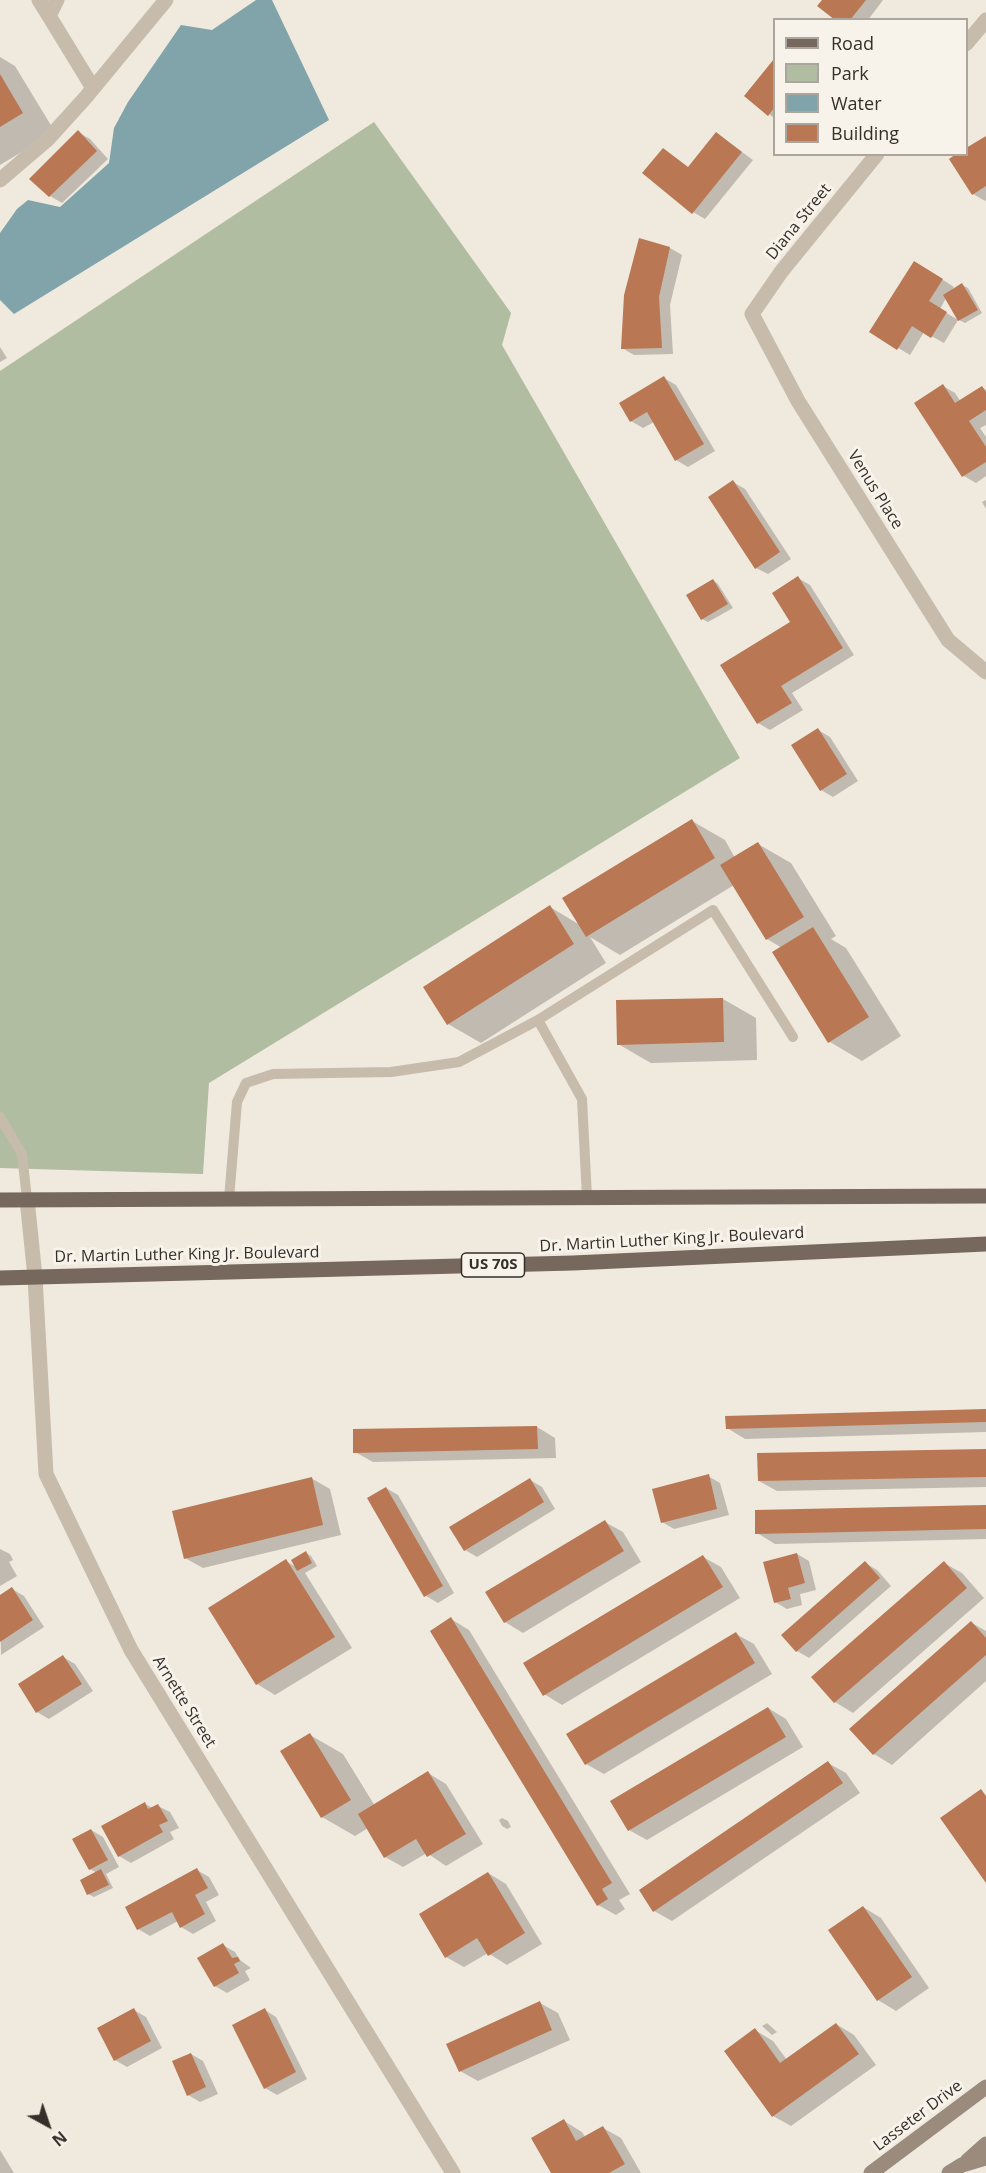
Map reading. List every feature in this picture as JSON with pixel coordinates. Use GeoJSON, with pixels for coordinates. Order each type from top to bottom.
{"type":"FeatureCollection","features":[{"type":"Feature","properties":{"kind":"main road"},"geometry":{"type":"LineString","coordinates":[[0,1200],[986,1196]]}},
{"type":"Feature","properties":{"kind":"main road","name":"Dr. Martin Luther King Jr. Boulevard"},"geometry":{"type":"LineString","coordinates":[[0,1278],[573,1263],[986,1244]]}},
{"type":"Feature","properties":{"kind":"street"},"geometry":{"type":"LineString","coordinates":[[39,0],[93,88]]}},
{"type":"Feature","properties":{"kind":"street"},"geometry":{"type":"LineString","coordinates":[[49,16],[57,0]]}},
{"type":"Feature","properties":{"kind":"street"},"geometry":{"type":"LineString","coordinates":[[0,180],[48,139],[166,0]]}},
{"type":"Feature","properties":{"kind":"street"},"geometry":{"type":"LineString","coordinates":[[968,42],[986,20]]}},
{"type":"Feature","properties":{"kind":"street","name":"Diana Street"},"geometry":{"type":"LineString","coordinates":[[752,314],[781,272],[875,156]]}},
{"type":"Feature","properties":{"kind":"street","name":"Venus Place"},"geometry":{"type":"LineString","coordinates":[[752,314],[798,401],[948,640],[986,672]]}},
{"type":"Feature","properties":{"kind":"street","name":"Arnette Street"},"geometry":{"type":"LineString","coordinates":[[27,1199],[35,1277],[46,1474],[131,1650],[453,2173]]}},
{"type":"Feature","properties":{"kind":"street","name":"Lasseter Drive"},"geometry":{"type":"LineString","coordinates":[[871,2173],[986,2087]]}},
{"type":"Feature","properties":{"kind":"street"},"geometry":{"type":"LineString","coordinates":[[956,2169],[986,2144]]}},
{"type":"Feature","properties":{"kind":"street"},"geometry":{"type":"LineString","coordinates":[[956,2169],[986,2158]]}},
{"type":"Feature","properties":{"kind":"lane"},"geometry":{"type":"LineString","coordinates":[[229,1198],[237,1102],[246,1083],[273,1074],[391,1072],[459,1062],[538,1020],[713,910],[793,1037]]}},
{"type":"Feature","properties":{"kind":"lane"},"geometry":{"type":"LineString","coordinates":[[538,1020],[582,1100],[587,1198]]}},
{"type":"Feature","properties":{"kind":"lane"},"geometry":{"type":"LineString","coordinates":[[0,1118],[22,1155],[27,1199]]}},
{"type":"Feature","properties":{"kind":"green space"},"geometry":{"type":"Polygon","coordinates":[[[374,122],[511,313],[502,345],[740,758],[209,1083],[203,1174],[0,1168],[0,371],[374,122]]]}},
{"type":"Feature","properties":{"kind":"water"},"geometry":{"type":"Polygon","coordinates":[[[256,0],[272,0],[329,120],[14,314],[0,300],[0,233],[17,209],[28,200],[60,207],[109,163],[114,128],[128,102],[181,25],[212,30],[256,0]]]}},
{"type":"Feature","properties":{"kind":"building"},"geometry":{"type":"Polygon","coordinates":[[[822,0],[866,0],[852,18],[832,18],[817,6],[822,0]]]}},
{"type":"Feature","properties":{"kind":"building"},"geometry":{"type":"Polygon","coordinates":[[[773,60],[773,109],[768,116],[744,96],[773,60]]]}},
{"type":"Feature","properties":{"kind":"building"},"geometry":{"type":"Polygon","coordinates":[[[0,74],[23,113],[0,127],[0,74]]]}},
{"type":"Feature","properties":{"kind":"building"},"geometry":{"type":"Polygon","coordinates":[[[78,130],[97,151],[49,197],[29,179],[78,130]]]}},
{"type":"Feature","properties":{"kind":"building"},"geometry":{"type":"Polygon","coordinates":[[[716,132],[742,152],[692,214],[642,173],[663,148],[688,167],[716,132]]]}},
{"type":"Feature","properties":{"kind":"building"},"geometry":{"type":"Polygon","coordinates":[[[986,136],[986,186],[972,195],[949,159],[953,156],[968,156],[968,147],[986,136]]]}},
{"type":"Feature","properties":{"kind":"building"},"geometry":{"type":"Polygon","coordinates":[[[639,238],[670,247],[659,297],[662,348],[621,349],[624,295],[639,238]]]}},
{"type":"Feature","properties":{"kind":"building"},"geometry":{"type":"Polygon","coordinates":[[[914,261],[943,279],[929,301],[947,312],[931,338],[912,326],[897,350],[869,332],[914,261]]]}},
{"type":"Feature","properties":{"kind":"building"},"geometry":{"type":"Polygon","coordinates":[[[962,283],[978,310],[958,321],[943,295],[962,283]]]}},
{"type":"Feature","properties":{"kind":"building"},"geometry":{"type":"Polygon","coordinates":[[[664,376],[704,444],[675,461],[647,412],[630,422],[619,403],[664,376]]]}},
{"type":"Feature","properties":{"kind":"building"},"geometry":{"type":"Polygon","coordinates":[[[943,384],[955,403],[982,386],[986,392],[986,410],[969,421],[986,447],[986,462],[962,477],[914,403],[943,384]]]}},
{"type":"Feature","properties":{"kind":"building"},"geometry":{"type":"Polygon","coordinates":[[[733,480],[780,552],[755,569],[708,497],[733,480]]]}},
{"type":"Feature","properties":{"kind":"building"},"geometry":{"type":"Polygon","coordinates":[[[798,576],[843,648],[781,686],[792,703],[757,724],[720,665],[790,622],[772,593],[798,576]]]}},
{"type":"Feature","properties":{"kind":"building"},"geometry":{"type":"Polygon","coordinates":[[[713,579],[728,604],[701,620],[686,595],[713,579]]]}},
{"type":"Feature","properties":{"kind":"building"},"geometry":{"type":"Polygon","coordinates":[[[818,728],[847,774],[820,791],[791,745],[818,728]]]}},
{"type":"Feature","properties":{"kind":"building"},"geometry":{"type":"Polygon","coordinates":[[[692,819],[715,858],[586,937],[562,898],[692,819]]]}},
{"type":"Feature","properties":{"kind":"building"},"geometry":{"type":"Polygon","coordinates":[[[758,842],[804,917],[766,940],[720,865],[758,842]]]}},
{"type":"Feature","properties":{"kind":"building"},"geometry":{"type":"Polygon","coordinates":[[[550,905],[574,944],[447,1025],[423,987],[550,905]]]}},
{"type":"Feature","properties":{"kind":"building"},"geometry":{"type":"Polygon","coordinates":[[[813,927],[869,1017],[828,1043],[772,952],[813,927]]]}},
{"type":"Feature","properties":{"kind":"building"},"geometry":{"type":"Polygon","coordinates":[[[723,998],[724,1042],[617,1045],[616,1000],[723,998]]]}},
{"type":"Feature","properties":{"kind":"building"},"geometry":{"type":"Polygon","coordinates":[[[986,1409],[986,1422],[726,1429],[725,1416],[986,1409]]]}},
{"type":"Feature","properties":{"kind":"building"},"geometry":{"type":"Polygon","coordinates":[[[537,1426],[538,1449],[353,1453],[353,1429],[537,1426]]]}},
{"type":"Feature","properties":{"kind":"building"},"geometry":{"type":"Polygon","coordinates":[[[986,1449],[986,1477],[758,1481],[757,1453],[986,1449]]]}},
{"type":"Feature","properties":{"kind":"building"},"geometry":{"type":"Polygon","coordinates":[[[709,1474],[717,1509],[661,1523],[652,1489],[709,1474]]]}},
{"type":"Feature","properties":{"kind":"building"},"geometry":{"type":"Polygon","coordinates":[[[312,1477],[323,1525],[184,1559],[172,1511],[312,1477]]]}},
{"type":"Feature","properties":{"kind":"building"},"geometry":{"type":"Polygon","coordinates":[[[530,1478],[544,1502],[464,1551],[449,1527],[530,1478]]]}},
{"type":"Feature","properties":{"kind":"building"},"geometry":{"type":"Polygon","coordinates":[[[386,1487],[443,1586],[424,1597],[367,1498],[386,1487]]]}},
{"type":"Feature","properties":{"kind":"building"},"geometry":{"type":"Polygon","coordinates":[[[986,1505],[986,1529],[755,1534],[755,1510],[986,1505]]]}},
{"type":"Feature","properties":{"kind":"building"},"geometry":{"type":"Polygon","coordinates":[[[605,1520],[624,1551],[504,1623],[485,1592],[605,1520]]]}},
{"type":"Feature","properties":{"kind":"building"},"geometry":{"type":"Polygon","coordinates":[[[306,1551],[312,1563],[297,1571],[291,1560],[306,1551]]]}},
{"type":"Feature","properties":{"kind":"building"},"geometry":{"type":"Polygon","coordinates":[[[797,1553],[805,1583],[788,1588],[791,1599],[774,1603],[763,1562],[797,1553]]]}},
{"type":"Feature","properties":{"kind":"building"},"geometry":{"type":"Polygon","coordinates":[[[703,1555],[723,1587],[543,1696],[523,1663],[703,1555]]]}},
{"type":"Feature","properties":{"kind":"building"},"geometry":{"type":"Polygon","coordinates":[[[286,1559],[335,1637],[256,1685],[208,1608],[286,1559]]]}},
{"type":"Feature","properties":{"kind":"building"},"geometry":{"type":"Polygon","coordinates":[[[865,1561],[880,1578],[796,1652],[781,1635],[865,1561]]]}},
{"type":"Feature","properties":{"kind":"building"},"geometry":{"type":"Polygon","coordinates":[[[944,1561],[967,1588],[834,1703],[811,1677],[944,1561]]]}},
{"type":"Feature","properties":{"kind":"building"},"geometry":{"type":"Polygon","coordinates":[[[12,1587],[33,1620],[0,1642],[0,1595],[12,1587]]]}},
{"type":"Feature","properties":{"kind":"building"},"geometry":{"type":"Polygon","coordinates":[[[451,1617],[612,1883],[602,1889],[608,1899],[597,1906],[430,1631],[451,1617]]]}},
{"type":"Feature","properties":{"kind":"building"},"geometry":{"type":"Polygon","coordinates":[[[971,1621],[986,1638],[986,1655],[873,1755],[849,1729],[971,1621]]]}},
{"type":"Feature","properties":{"kind":"building"},"geometry":{"type":"Polygon","coordinates":[[[736,1632],[755,1663],[585,1765],[566,1734],[736,1632]]]}},
{"type":"Feature","properties":{"kind":"building"},"geometry":{"type":"Polygon","coordinates":[[[63,1655],[82,1684],[36,1713],[18,1684],[63,1655]]]}},
{"type":"Feature","properties":{"kind":"building"},"geometry":{"type":"Polygon","coordinates":[[[768,1707],[786,1737],[628,1831],[610,1801],[768,1707]]]}},
{"type":"Feature","properties":{"kind":"building"},"geometry":{"type":"Polygon","coordinates":[[[310,1733],[351,1800],[321,1818],[280,1751],[310,1733]]]}},
{"type":"Feature","properties":{"kind":"building"},"geometry":{"type":"Polygon","coordinates":[[[828,1761],[843,1783],[653,1912],[639,1890],[828,1761]]]}},
{"type":"Feature","properties":{"kind":"building"},"geometry":{"type":"Polygon","coordinates":[[[428,1771],[466,1834],[427,1857],[416,1839],[384,1858],[358,1814],[428,1771]]]}},
{"type":"Feature","properties":{"kind":"building"},"geometry":{"type":"Polygon","coordinates":[[[981,1789],[986,1796],[986,1883],[940,1818],[981,1789]]]}},
{"type":"Feature","properties":{"kind":"building"},"geometry":{"type":"Polygon","coordinates":[[[145,1802],[148,1809],[158,1804],[168,1821],[159,1825],[163,1832],[118,1857],[101,1826],[145,1802]]]}},
{"type":"Feature","properties":{"kind":"building"},"geometry":{"type":"Polygon","coordinates":[[[91,1829],[108,1860],[89,1870],[72,1839],[91,1829]]]}},
{"type":"Feature","properties":{"kind":"building"},"geometry":{"type":"Polygon","coordinates":[[[197,1868],[208,1888],[195,1895],[205,1914],[180,1928],[172,1912],[137,1930],[125,1907],[197,1868]]]}},
{"type":"Feature","properties":{"kind":"building"},"geometry":{"type":"Polygon","coordinates":[[[101,1869],[109,1885],[87,1895],[80,1880],[101,1869]]]}},
{"type":"Feature","properties":{"kind":"building"},"geometry":{"type":"Polygon","coordinates":[[[488,1872],[525,1933],[488,1956],[477,1938],[445,1958],[419,1914],[488,1872]]]}},
{"type":"Feature","properties":{"kind":"building"},"geometry":{"type":"Polygon","coordinates":[[[863,1906],[912,1977],[877,2001],[828,1930],[863,1906]]]}},
{"type":"Feature","properties":{"kind":"building"},"geometry":{"type":"Polygon","coordinates":[[[223,1943],[232,1958],[238,1957],[240,1961],[234,1964],[239,1973],[214,1987],[197,1958],[223,1943]]]}},
{"type":"Feature","properties":{"kind":"building"},"geometry":{"type":"Polygon","coordinates":[[[540,2001],[552,2030],[459,2072],[446,2044],[540,2001]]]}},
{"type":"Feature","properties":{"kind":"building"},"geometry":{"type":"Polygon","coordinates":[[[134,2008],[151,2041],[114,2061],[97,2028],[134,2008]]]}},
{"type":"Feature","properties":{"kind":"building"},"geometry":{"type":"Polygon","coordinates":[[[265,2008],[296,2072],[264,2089],[232,2025],[265,2008]]]}},
{"type":"Feature","properties":{"kind":"building"},"geometry":{"type":"Polygon","coordinates":[[[836,2023],[859,2054],[772,2117],[724,2051],[755,2028],[780,2063],[836,2023]]]}},
{"type":"Feature","properties":{"kind":"building"},"geometry":{"type":"Polygon","coordinates":[[[191,2053],[206,2087],[187,2096],[172,2061],[191,2053]]]}},
{"type":"Feature","properties":{"kind":"building"},"geometry":{"type":"Polygon","coordinates":[[[564,2119],[576,2141],[603,2126],[625,2164],[609,2173],[551,2173],[531,2138],[564,2119]]]}}]}
